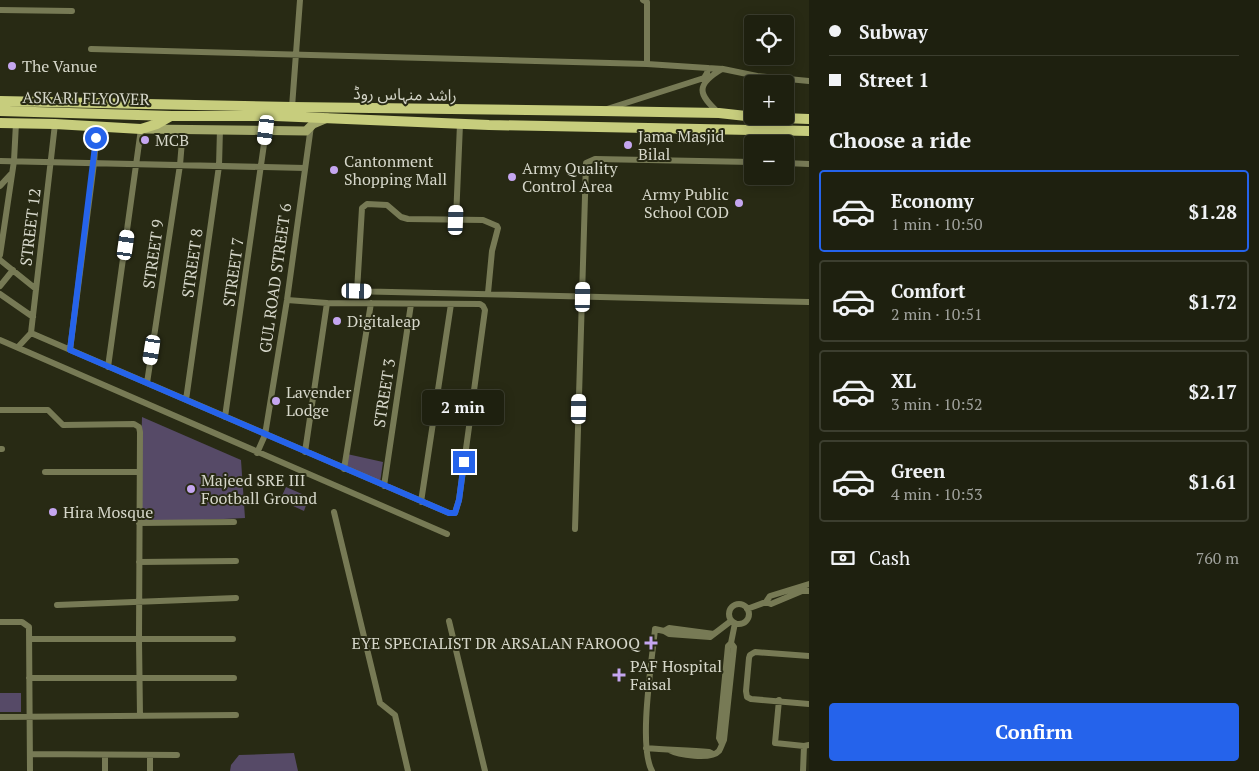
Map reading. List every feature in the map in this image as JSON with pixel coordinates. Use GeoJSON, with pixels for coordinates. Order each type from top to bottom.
{"type":"FeatureCollection","features":[{"type":"Feature","properties":{"kind":"main road","name":"راشد منہاس روڈ"},"geometry":{"type":"LineString","coordinates":[[0,101],[292,108],[601,110],[719,113],[744,116]]}},
{"type":"Feature","properties":{"kind":"main road"},"geometry":{"type":"LineString","coordinates":[[180,105],[192,109],[222,111],[226,116]]}},
{"type":"Feature","properties":{"kind":"main road"},"geometry":{"type":"LineString","coordinates":[[232,106],[238,111],[275,116]]}},
{"type":"Feature","properties":{"kind":"main road","name":"ASKARI FLYOVER"},"geometry":{"type":"LineString","coordinates":[[0,111],[172,116]]}},
{"type":"Feature","properties":{"kind":"main road","name":"راشد منہاس روڈ"},"geometry":{"type":"LineString","coordinates":[[172,116],[275,116],[460,124],[809,131]]}},
{"type":"Feature","properties":{"kind":"main road"},"geometry":{"type":"LineString","coordinates":[[141,129],[157,124],[172,116]]}},
{"type":"Feature","properties":{"kind":"main road"},"geometry":{"type":"LineString","coordinates":[[0,123],[141,129],[306,131],[311,126],[327,118]]}},
{"type":"Feature","properties":{"kind":"main road","name":"راشد منہاس روڈ"},"geometry":{"type":"LineString","coordinates":[[794,118],[809,118]]}},
{"type":"Feature","properties":{"kind":"street"},"geometry":{"type":"LineString","coordinates":[[292,108],[300,0]]}},
{"type":"Feature","properties":{"kind":"street"},"geometry":{"type":"LineString","coordinates":[[646,1],[647,64]]}},
{"type":"Feature","properties":{"kind":"street"},"geometry":{"type":"LineString","coordinates":[[0,10],[72,11]]}},
{"type":"Feature","properties":{"kind":"street"},"geometry":{"type":"LineString","coordinates":[[91,49],[647,64],[723,69],[744,76]]}},
{"type":"Feature","properties":{"kind":"street"},"geometry":{"type":"LineString","coordinates":[[601,110],[704,78],[708,68]]}},
{"type":"Feature","properties":{"kind":"street"},"geometry":{"type":"LineString","coordinates":[[719,113],[704,98],[702,90],[707,80],[723,69]]}},
{"type":"Feature","properties":{"kind":"street"},"geometry":{"type":"LineString","coordinates":[[794,81],[809,81]]}},
{"type":"Feature","properties":{"kind":"street"},"geometry":{"type":"LineString","coordinates":[[0,255],[14,161],[16,123]]}},
{"type":"Feature","properties":{"kind":"street","name":"STREET 12"},"geometry":{"type":"LineString","coordinates":[[31,333],[55,124]]}},
{"type":"Feature","properties":{"kind":"street"},"geometry":{"type":"LineString","coordinates":[[456,220],[460,124]]}},
{"type":"Feature","properties":{"kind":"street","name":"GUL ROAD STREET 6"},"geometry":{"type":"LineString","coordinates":[[257,453],[265,434],[287,300],[311,126]]}},
{"type":"Feature","properties":{"kind":"street"},"geometry":{"type":"LineString","coordinates":[[70,350],[97,127]]}},
{"type":"Feature","properties":{"kind":"street"},"geometry":{"type":"LineString","coordinates":[[108,367],[138,164],[141,129]]}},
{"type":"Feature","properties":{"kind":"street","name":"STREET 9"},"geometry":{"type":"LineString","coordinates":[[147,384],[180,165],[183,129]]}},
{"type":"Feature","properties":{"kind":"street","name":"STREET 8"},"geometry":{"type":"LineString","coordinates":[[186,400],[220,166],[220,130]]}},
{"type":"Feature","properties":{"kind":"street","name":"STREET 7"},"geometry":{"type":"LineString","coordinates":[[225,417],[266,130]]}},
{"type":"Feature","properties":{"kind":"street"},"geometry":{"type":"LineString","coordinates":[[755,130],[755,135]]}},
{"type":"Feature","properties":{"kind":"street"},"geometry":{"type":"LineString","coordinates":[[575,529],[586,163],[595,159],[744,162]]}},
{"type":"Feature","properties":{"kind":"street"},"geometry":{"type":"LineString","coordinates":[[0,161],[305,168]]}},
{"type":"Feature","properties":{"kind":"street"},"geometry":{"type":"LineString","coordinates":[[794,163],[809,164]]}},
{"type":"Feature","properties":{"kind":"street"},"geometry":{"type":"LineString","coordinates":[[0,186],[12,173]]}},
{"type":"Feature","properties":{"kind":"street"},"geometry":{"type":"LineString","coordinates":[[357,291],[362,208],[367,204],[387,205],[401,217],[408,219],[483,220],[497,226],[492,251],[488,293]]}},
{"type":"Feature","properties":{"kind":"street"},"geometry":{"type":"LineString","coordinates":[[0,260],[36,289]]}},
{"type":"Feature","properties":{"kind":"street"},"geometry":{"type":"LineString","coordinates":[[0,286],[13,270]]}},
{"type":"Feature","properties":{"kind":"street"},"geometry":{"type":"LineString","coordinates":[[348,290],[809,302]]}},
{"type":"Feature","properties":{"kind":"street"},"geometry":{"type":"LineString","coordinates":[[0,294],[33,317]]}},
{"type":"Feature","properties":{"kind":"street"},"geometry":{"type":"LineString","coordinates":[[18,347],[31,333],[421,502],[452,514],[455,513],[459,500],[485,310],[483,306],[480,304],[371,304],[287,300]]}},
{"type":"Feature","properties":{"kind":"street"},"geometry":{"type":"LineString","coordinates":[[305,452],[327,303]]}},
{"type":"Feature","properties":{"kind":"street"},"geometry":{"type":"LineString","coordinates":[[344,469],[371,304]]}},
{"type":"Feature","properties":{"kind":"street","name":"STREET 3"},"geometry":{"type":"LineString","coordinates":[[384,486],[411,304]]}},
{"type":"Feature","properties":{"kind":"street"},"geometry":{"type":"LineString","coordinates":[[421,502],[451,304]]}},
{"type":"Feature","properties":{"kind":"street"},"geometry":{"type":"LineString","coordinates":[[2,342],[18,347],[257,453],[447,534]]}},
{"type":"Feature","properties":{"kind":"street"},"geometry":{"type":"LineString","coordinates":[[0,410],[48,410],[63,425],[134,424],[139,427],[140,716]]}},
{"type":"Feature","properties":{"kind":"street"},"geometry":{"type":"LineString","coordinates":[[45,472],[139,472]]}},
{"type":"Feature","properties":{"kind":"street"},"geometry":{"type":"LineString","coordinates":[[334,512],[380,703],[395,715],[408,771]]}},
{"type":"Feature","properties":{"kind":"street"},"geometry":{"type":"LineString","coordinates":[[139,522],[234,522]]}},
{"type":"Feature","properties":{"kind":"street"},"geometry":{"type":"LineString","coordinates":[[139,562],[236,561]]}},
{"type":"Feature","properties":{"kind":"street"},"geometry":{"type":"LineString","coordinates":[[747,609],[766,602],[770,596],[809,584]]}},
{"type":"Feature","properties":{"kind":"street"},"geometry":{"type":"LineString","coordinates":[[766,602],[771,604],[802,591],[809,591]]}},
{"type":"Feature","properties":{"kind":"street"},"geometry":{"type":"LineString","coordinates":[[57,605],[236,598]]}},
{"type":"Feature","properties":{"kind":"street"},"geometry":{"type":"LineString","coordinates":[[646,748],[669,750],[674,748],[713,754],[720,750],[722,744],[719,738],[728,646],[731,643],[733,622],[729,612],[731,607],[740,604],[747,609],[749,614],[744,622],[733,622],[714,634],[669,628],[664,631],[655,630],[646,728],[646,748],[647,760],[652,771]]}},
{"type":"Feature","properties":{"kind":"street"},"geometry":{"type":"LineString","coordinates":[[449,621],[485,771]]}},
{"type":"Feature","properties":{"kind":"street"},"geometry":{"type":"LineString","coordinates":[[0,622],[22,622],[29,627],[30,771]]}},
{"type":"Feature","properties":{"kind":"street"},"geometry":{"type":"LineString","coordinates":[[29,639],[233,639]]}},
{"type":"Feature","properties":{"kind":"street"},"geometry":{"type":"LineString","coordinates":[[809,656],[755,652],[750,655],[746,690],[747,697],[751,699],[809,704]]}},
{"type":"Feature","properties":{"kind":"street"},"geometry":{"type":"LineString","coordinates":[[29,678],[234,678]]}},
{"type":"Feature","properties":{"kind":"street"},"geometry":{"type":"LineString","coordinates":[[779,700],[775,743],[807,745],[804,771]]}},
{"type":"Feature","properties":{"kind":"street"},"geometry":{"type":"LineString","coordinates":[[0,717],[236,715]]}},
{"type":"Feature","properties":{"kind":"street"},"geometry":{"type":"LineString","coordinates":[[30,754],[177,755]]}},
{"type":"Feature","properties":{"kind":"street"},"geometry":{"type":"LineString","coordinates":[[105,754],[105,771]]}},
{"type":"Feature","properties":{"kind":"street"},"geometry":{"type":"LineString","coordinates":[[150,755],[150,771]]}},
{"type":"Feature","properties":{"kind":"shaded area","name":"Majeed SRE III Football Ground"},"geometry":{"type":"Polygon","coordinates":[[[142,417],[241,460],[245,518],[139,523],[142,417]]]}},
{"type":"Feature","properties":{"kind":"shaded area"},"geometry":{"type":"Polygon","coordinates":[[[347,454],[383,462],[380,483],[344,469],[347,454]]]}},
{"type":"Feature","properties":{"kind":"shaded area"},"geometry":{"type":"Polygon","coordinates":[[[286,487],[309,497],[304,511],[280,500],[286,487]]]}},
{"type":"Feature","properties":{"kind":"shaded area"},"geometry":{"type":"Polygon","coordinates":[[[0,693],[21,693],[21,712],[0,712],[0,693]]]}},
{"type":"Feature","properties":{"kind":"shaded area"},"geometry":{"type":"Polygon","coordinates":[[[294,753],[298,771],[230,771],[231,765],[239,755],[294,753]]]}},
{"type":"Feature","properties":{"kind":"place","name":"The Vanue"},"geometry":{"type":"Point","coordinates":[12,66]}},
{"type":"Feature","properties":{"kind":"place","name":"MCB"},"geometry":{"type":"Point","coordinates":[145,140]}},
{"type":"Feature","properties":{"kind":"place","name":"Jama Masjid Bilal"},"geometry":{"type":"Point","coordinates":[628,145]}},
{"type":"Feature","properties":{"kind":"place","name":"Cantonment Shopping Mall"},"geometry":{"type":"Point","coordinates":[334,170]}},
{"type":"Feature","properties":{"kind":"place","name":"Army Quality Control Area"},"geometry":{"type":"Point","coordinates":[512,177]}},
{"type":"Feature","properties":{"kind":"place","name":"Army Public School COD"},"geometry":{"type":"Point","coordinates":[739,203]}},
{"type":"Feature","properties":{"kind":"place","name":"Digitaleap"},"geometry":{"type":"Point","coordinates":[337,321]}},
{"type":"Feature","properties":{"kind":"place","name":"Lavender Lodge"},"geometry":{"type":"Point","coordinates":[276,401]}},
{"type":"Feature","properties":{"kind":"place","name":"Majeed SRE III Football Ground"},"geometry":{"type":"Point","coordinates":[191,489]}},
{"type":"Feature","properties":{"kind":"place","name":"Hira Mosque"},"geometry":{"type":"Point","coordinates":[53,512]}},
{"type":"Feature","properties":{"kind":"place","name":"EYE SPECIALIST DR ARSALAN FAROOQ"},"geometry":{"type":"Point","coordinates":[651,643]}},
{"type":"Feature","properties":{"kind":"place","name":"PAF Hospital Faisal"},"geometry":{"type":"Point","coordinates":[619,675]}},
{"type":"Feature","properties":{"kind":"route"},"geometry":{"type":"LineString","coordinates":[[96,138],[70,350],[452,514],[455,513],[459,500],[464,462]]}}]}
